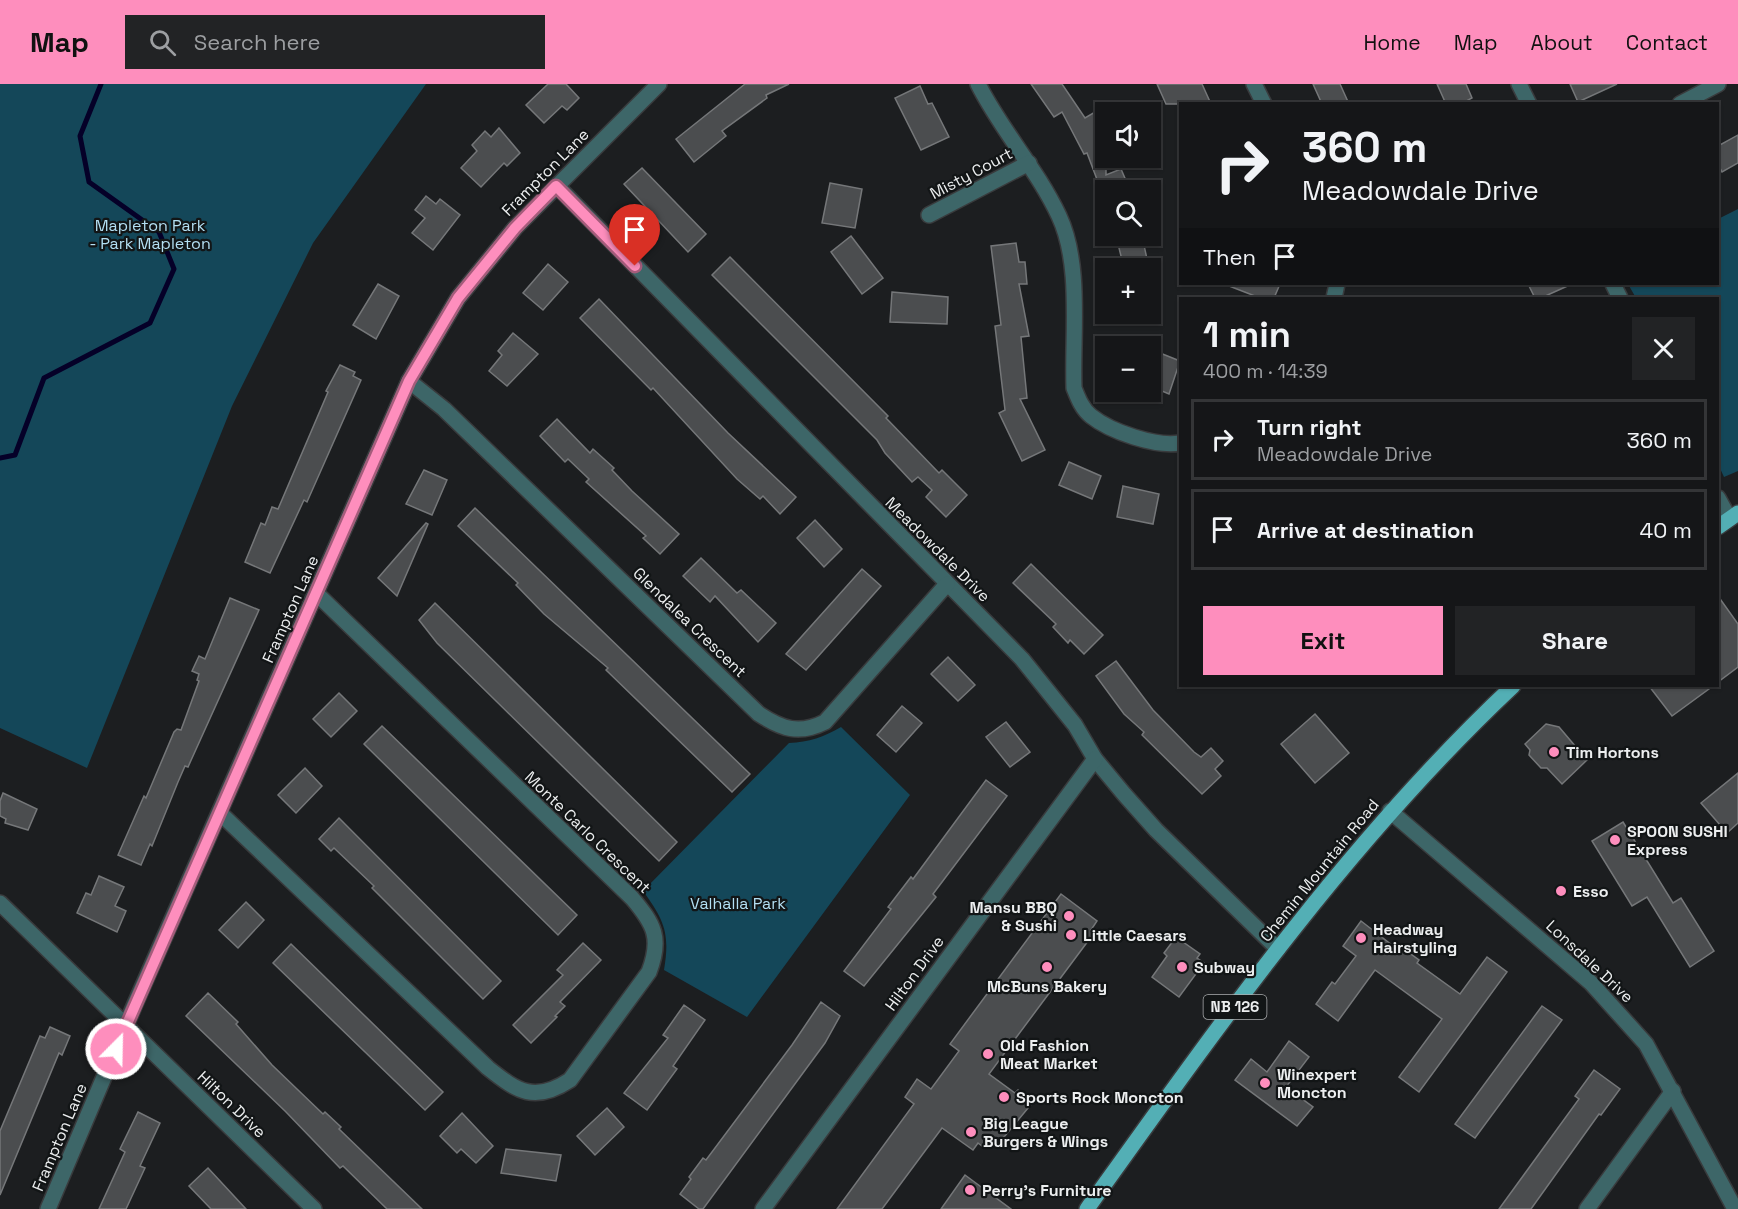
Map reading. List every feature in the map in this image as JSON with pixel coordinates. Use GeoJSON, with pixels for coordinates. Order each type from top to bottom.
{"type":"FeatureCollection","features":[{"type":"Feature","properties":{"kind":"main road","name":"Chemin Mountain Road"},"geometry":{"type":"LineString","coordinates":[[1087,1209],[1278,949],[1339,870],[1390,811],[1468,728],[1512,687]]}},
{"type":"Feature","properties":{"kind":"street","name":"Frampton Lane"},"geometry":{"type":"LineString","coordinates":[[48,1209],[409,381],[458,298],[515,228],[659,84]]}},
{"type":"Feature","properties":{"kind":"street"},"geometry":{"type":"LineString","coordinates":[[978,84],[991,110],[1029,163],[1060,217],[1071,255],[1074,388],[1080,404],[1091,416],[1101,422],[1153,443],[1166,446],[1179,443]]}},
{"type":"Feature","properties":{"kind":"street"},"geometry":{"type":"LineString","coordinates":[[1254,84],[1263,102]]}},
{"type":"Feature","properties":{"kind":"street"},"geometry":{"type":"LineString","coordinates":[[1520,84],[1528,102]]}},
{"type":"Feature","properties":{"kind":"street"},"geometry":{"type":"LineString","coordinates":[[1684,102],[1718,84]]}},
{"type":"Feature","properties":{"kind":"street","name":"Misty Court"},"geometry":{"type":"LineString","coordinates":[[929,215],[1029,163]]}},
{"type":"Feature","properties":{"kind":"street","name":"Meadowdale Drive"},"geometry":{"type":"LineString","coordinates":[[556,186],[1022,659],[1075,725],[1095,759],[1156,830],[1278,949]]}},
{"type":"Feature","properties":{"kind":"street","name":"Glendalea Crescent"},"geometry":{"type":"LineString","coordinates":[[409,381],[444,408],[759,714],[778,727],[801,730],[825,722],[947,584]]}},
{"type":"Feature","properties":{"kind":"street"},"geometry":{"type":"LineString","coordinates":[[1719,500],[1728,519]]}},
{"type":"Feature","properties":{"kind":"street","name":"Monte Carlo Crescent"},"geometry":{"type":"LineString","coordinates":[[220,813],[479,1060],[511,1087],[532,1094],[554,1091],[570,1080],[649,972],[655,956],[656,938],[649,918],[632,898],[316,593]]}},
{"type":"Feature","properties":{"kind":"street","name":"Hilton Drive"},"geometry":{"type":"LineString","coordinates":[[763,1209],[1095,759]]}},
{"type":"Feature","properties":{"kind":"street","name":"Lonsdale Drive"},"geometry":{"type":"LineString","coordinates":[[1390,811],[1591,983],[1646,1044],[1735,1209]]}},
{"type":"Feature","properties":{"kind":"street","name":"Hilton Drive"},"geometry":{"type":"LineString","coordinates":[[0,903],[314,1209]]}},
{"type":"Feature","properties":{"kind":"street"},"geometry":{"type":"LineString","coordinates":[[1587,1209],[1673,1091]]}},
{"type":"Feature","properties":{"kind":"green space","name":"Mapleton Park - Park Mapleton"},"geometry":{"type":"Polygon","coordinates":[[[0,84],[426,84],[313,243],[232,406],[87,768],[0,728],[0,84]]]}},
{"type":"Feature","properties":{"kind":"green space"},"geometry":{"type":"Polygon","coordinates":[[[1738,209],[1738,471],[1724,477],[1719,466],[1719,297],[1635,297],[1629,285],[1719,285],[1719,218],[1738,209]]]}},
{"type":"Feature","properties":{"kind":"green space","name":"Valhalla Park"},"geometry":{"type":"Polygon","coordinates":[[[841,727],[910,795],[747,1017],[664,970],[666,937],[664,928],[643,891],[789,743],[829,734],[841,727]]]}},
{"type":"Feature","properties":{"kind":"building"},"geometry":{"type":"Polygon","coordinates":[[[548,84],[566,84],[579,98],[567,110],[562,106],[544,123],[526,105],[548,84]]]}},
{"type":"Feature","properties":{"kind":"building"},"geometry":{"type":"Polygon","coordinates":[[[745,84],[789,84],[766,95],[767,98],[722,131],[726,136],[694,162],[676,139],[745,84]]]}},
{"type":"Feature","properties":{"kind":"building"},"geometry":{"type":"Polygon","coordinates":[[[1031,84],[1062,84],[1085,118],[1095,112],[1095,168],[1106,168],[1106,175],[1121,169],[1126,180],[1097,180],[1087,153],[1084,154],[1062,112],[1054,117],[1031,84]]]}},
{"type":"Feature","properties":{"kind":"building"},"geometry":{"type":"Polygon","coordinates":[[[1157,84],[1202,84],[1210,102],[1179,102],[1179,104],[1166,104],[1157,84]]]}},
{"type":"Feature","properties":{"kind":"building"},"geometry":{"type":"Polygon","coordinates":[[[1313,84],[1340,84],[1348,102],[1321,102],[1313,84]]]}},
{"type":"Feature","properties":{"kind":"building"},"geometry":{"type":"Polygon","coordinates":[[[1437,84],[1466,84],[1472,98],[1465,102],[1445,102],[1437,84]]]}},
{"type":"Feature","properties":{"kind":"building"},"geometry":{"type":"Polygon","coordinates":[[[1570,84],[1617,84],[1578,102],[1570,84]]]}},
{"type":"Feature","properties":{"kind":"building"},"geometry":{"type":"Polygon","coordinates":[[[920,86],[928,104],[932,103],[949,137],[921,150],[895,98],[920,86]]]}},
{"type":"Feature","properties":{"kind":"building"},"geometry":{"type":"Polygon","coordinates":[[[499,128],[520,153],[507,166],[504,163],[481,187],[461,168],[477,151],[472,145],[485,131],[491,137],[499,128]]]}},
{"type":"Feature","properties":{"kind":"building"},"geometry":{"type":"Polygon","coordinates":[[[1738,135],[1738,163],[1722,172],[1719,166],[1719,145],[1738,135]]]}},
{"type":"Feature","properties":{"kind":"building"},"geometry":{"type":"Polygon","coordinates":[[[642,168],[706,234],[688,252],[624,184],[642,168]]]}},
{"type":"Feature","properties":{"kind":"building"},"geometry":{"type":"Polygon","coordinates":[[[830,183],[862,189],[855,228],[822,223],[830,183]]]}},
{"type":"Feature","properties":{"kind":"building"},"geometry":{"type":"Polygon","coordinates":[[[426,196],[436,204],[440,199],[460,215],[433,250],[412,233],[425,218],[415,210],[426,196]]]}},
{"type":"Feature","properties":{"kind":"building"},"geometry":{"type":"Polygon","coordinates":[[[851,236],[883,278],[862,294],[831,252],[851,236]]]}},
{"type":"Feature","properties":{"kind":"building"},"geometry":{"type":"Polygon","coordinates":[[[1016,243],[1019,262],[1025,262],[1027,284],[1019,284],[1029,336],[1021,337],[1027,398],[1020,399],[1045,450],[1022,461],[999,413],[1005,410],[995,326],[1001,325],[991,246],[1016,243]]]}},
{"type":"Feature","properties":{"kind":"building"},"geometry":{"type":"Polygon","coordinates":[[[1118,246],[1144,246],[1147,258],[1122,258],[1118,246]]]}},
{"type":"Feature","properties":{"kind":"building"},"geometry":{"type":"Polygon","coordinates":[[[730,257],[888,416],[886,418],[939,473],[942,470],[967,495],[946,517],[926,497],[932,490],[918,477],[912,482],[885,453],[877,440],[712,275],[730,257]]]}},
{"type":"Feature","properties":{"kind":"building"},"geometry":{"type":"Polygon","coordinates":[[[548,264],[568,282],[543,310],[523,293],[548,264]]]}},
{"type":"Feature","properties":{"kind":"building"},"geometry":{"type":"Polygon","coordinates":[[[378,284],[399,296],[376,339],[353,325],[378,284]]]}},
{"type":"Feature","properties":{"kind":"building"},"geometry":{"type":"Polygon","coordinates":[[[1227,285],[1280,285],[1274,297],[1257,297],[1227,285]]]}},
{"type":"Feature","properties":{"kind":"building"},"geometry":{"type":"Polygon","coordinates":[[[1528,285],[1570,285],[1543,297],[1534,297],[1528,285]]]}},
{"type":"Feature","properties":{"kind":"building"},"geometry":{"type":"Polygon","coordinates":[[[892,292],[948,297],[947,324],[890,322],[892,292]]]}},
{"type":"Feature","properties":{"kind":"building"},"geometry":{"type":"Polygon","coordinates":[[[599,299],[728,433],[796,497],[780,514],[763,496],[760,499],[737,479],[653,388],[651,390],[580,318],[599,299]]]}},
{"type":"Feature","properties":{"kind":"building"},"geometry":{"type":"Polygon","coordinates":[[[513,333],[538,354],[507,386],[489,371],[502,355],[498,351],[513,333]]]}},
{"type":"Feature","properties":{"kind":"building"},"geometry":{"type":"Polygon","coordinates":[[[1161,353],[1179,361],[1169,394],[1161,391],[1161,353]]]}},
{"type":"Feature","properties":{"kind":"building"},"geometry":{"type":"Polygon","coordinates":[[[340,365],[355,372],[353,376],[361,380],[307,502],[304,500],[270,573],[245,562],[261,523],[265,525],[272,507],[278,509],[328,392],[326,391],[340,365]]]}},
{"type":"Feature","properties":{"kind":"building"},"geometry":{"type":"Polygon","coordinates":[[[557,419],[590,453],[593,449],[614,468],[612,470],[632,491],[679,534],[660,554],[643,538],[646,536],[586,482],[589,479],[568,459],[565,462],[540,436],[557,419]]]}},
{"type":"Feature","properties":{"kind":"building"},"geometry":{"type":"Polygon","coordinates":[[[1069,462],[1101,476],[1092,499],[1059,485],[1069,462]]]}},
{"type":"Feature","properties":{"kind":"building"},"geometry":{"type":"Polygon","coordinates":[[[424,470],[447,480],[432,515],[406,504],[424,470]]]}},
{"type":"Feature","properties":{"kind":"building"},"geometry":{"type":"Polygon","coordinates":[[[1123,486],[1159,494],[1153,524],[1117,517],[1123,486]]]}},
{"type":"Feature","properties":{"kind":"building"},"geometry":{"type":"Polygon","coordinates":[[[475,508],[750,774],[732,792],[606,670],[608,668],[544,614],[516,585],[518,583],[458,526],[475,508]]]}},
{"type":"Feature","properties":{"kind":"building"},"geometry":{"type":"Polygon","coordinates":[[[815,520],[842,549],[824,567],[797,538],[815,520]]]}},
{"type":"Feature","properties":{"kind":"building"},"geometry":{"type":"Polygon","coordinates":[[[426,523],[428,524],[397,596],[378,578],[426,523]]]}},
{"type":"Feature","properties":{"kind":"building"},"geometry":{"type":"Polygon","coordinates":[[[701,558],[737,593],[741,590],[776,623],[758,642],[715,596],[710,602],[683,576],[701,558]]]}},
{"type":"Feature","properties":{"kind":"building"},"geometry":{"type":"Polygon","coordinates":[[[1031,564],[1103,635],[1084,654],[1070,640],[1068,643],[1053,627],[1056,624],[1013,583],[1031,564]]]}},
{"type":"Feature","properties":{"kind":"building"},"geometry":{"type":"Polygon","coordinates":[[[862,569],[881,586],[806,670],[786,654],[862,569]]]}},
{"type":"Feature","properties":{"kind":"building"},"geometry":{"type":"Polygon","coordinates":[[[1719,597],[1738,624],[1738,667],[1719,681],[1719,597]]]}},
{"type":"Feature","properties":{"kind":"building"},"geometry":{"type":"Polygon","coordinates":[[[230,598],[259,610],[188,767],[185,766],[152,846],[150,844],[141,865],[118,855],[144,796],[146,798],[174,732],[177,729],[181,730],[199,681],[197,680],[199,674],[192,671],[199,656],[205,659],[230,598]]]}},
{"type":"Feature","properties":{"kind":"building"},"geometry":{"type":"Polygon","coordinates":[[[435,603],[677,842],[659,861],[437,643],[419,620],[435,603]]]}},
{"type":"Feature","properties":{"kind":"building"},"geometry":{"type":"Polygon","coordinates":[[[948,657],[975,685],[958,701],[931,674],[948,657]]]}},
{"type":"Feature","properties":{"kind":"building"},"geometry":{"type":"Polygon","coordinates":[[[1116,661],[1153,710],[1194,752],[1201,757],[1211,748],[1223,761],[1215,769],[1221,776],[1202,794],[1142,735],[1144,732],[1124,714],[1096,676],[1116,661]]]}},
{"type":"Feature","properties":{"kind":"building"},"geometry":{"type":"Polygon","coordinates":[[[1650,687],[1712,687],[1672,716],[1650,687]]]}},
{"type":"Feature","properties":{"kind":"building"},"geometry":{"type":"Polygon","coordinates":[[[339,693],[357,711],[331,737],[313,719],[339,693]]]}},
{"type":"Feature","properties":{"kind":"building"},"geometry":{"type":"Polygon","coordinates":[[[902,706],[922,723],[896,752],[877,735],[902,706]]]}},
{"type":"Feature","properties":{"kind":"building"},"geometry":{"type":"Polygon","coordinates":[[[1315,714],[1349,753],[1315,783],[1281,744],[1315,714]]]}},
{"type":"Feature","properties":{"kind":"building"},"geometry":{"type":"Polygon","coordinates":[[[1006,722],[1030,752],[1010,767],[986,737],[1006,722]]]}},
{"type":"Feature","properties":{"kind":"building","name":"Tim Hortons"},"geometry":{"type":"Polygon","coordinates":[[[1546,724],[1559,727],[1587,760],[1562,784],[1547,768],[1541,768],[1529,755],[1530,750],[1525,744],[1546,724]]]}},
{"type":"Feature","properties":{"kind":"building"},"geometry":{"type":"Polygon","coordinates":[[[382,726],[577,915],[558,935],[364,744],[382,726]]]}},
{"type":"Feature","properties":{"kind":"building"},"geometry":{"type":"Polygon","coordinates":[[[305,768],[322,786],[296,813],[278,795],[305,768]]]}},
{"type":"Feature","properties":{"kind":"building"},"geometry":{"type":"Polygon","coordinates":[[[1738,773],[1738,823],[1727,833],[1701,803],[1738,773]]]}},
{"type":"Feature","properties":{"kind":"building"},"geometry":{"type":"Polygon","coordinates":[[[986,780],[1007,796],[933,894],[936,897],[864,986],[844,971],[891,909],[888,907],[911,877],[913,879],[986,780]]]}},
{"type":"Feature","properties":{"kind":"building"},"geometry":{"type":"Polygon","coordinates":[[[3,793],[37,809],[28,830],[5,823],[6,819],[0,816],[0,801],[3,793]]]}},
{"type":"Feature","properties":{"kind":"building"},"geometry":{"type":"Polygon","coordinates":[[[339,818],[501,981],[483,999],[372,888],[374,886],[334,848],[331,851],[319,839],[339,818]]]}},
{"type":"Feature","properties":{"kind":"building"},"geometry":{"type":"Polygon","coordinates":[[[1623,822],[1673,903],[1681,898],[1714,951],[1690,967],[1647,897],[1632,906],[1592,841],[1623,822]]]}},
{"type":"Feature","properties":{"kind":"building"},"geometry":{"type":"Polygon","coordinates":[[[99,876],[124,887],[115,906],[126,911],[117,932],[77,913],[86,893],[91,895],[99,876]]]}},
{"type":"Feature","properties":{"kind":"building"},"geometry":{"type":"Polygon","coordinates":[[[1061,894],[1097,921],[1091,930],[1094,933],[989,1074],[1015,1093],[1018,1090],[1033,1102],[1000,1142],[990,1135],[982,1146],[978,1143],[973,1150],[942,1128],[882,1209],[837,1209],[914,1104],[905,1097],[917,1079],[931,1089],[959,1051],[950,1044],[1061,894]]]}},
{"type":"Feature","properties":{"kind":"building"},"geometry":{"type":"Polygon","coordinates":[[[246,902],[264,920],[238,948],[219,930],[246,902]]]}},
{"type":"Feature","properties":{"kind":"building"},"geometry":{"type":"Polygon","coordinates":[[[1361,921],[1392,945],[1394,942],[1419,960],[1417,963],[1460,994],[1487,957],[1507,972],[1419,1092],[1399,1077],[1442,1019],[1375,970],[1338,1021],[1316,1004],[1356,956],[1343,946],[1361,921]]]}},
{"type":"Feature","properties":{"kind":"building","name":"Subway"},"geometry":{"type":"Polygon","coordinates":[[[1176,937],[1200,954],[1197,958],[1204,963],[1179,997],[1152,977],[1167,956],[1164,953],[1176,937]]]}},
{"type":"Feature","properties":{"kind":"building"},"geometry":{"type":"Polygon","coordinates":[[[583,943],[601,960],[560,1002],[565,1006],[531,1043],[513,1025],[563,975],[557,970],[583,943]]]}},
{"type":"Feature","properties":{"kind":"building"},"geometry":{"type":"Polygon","coordinates":[[[291,944],[443,1092],[425,1110],[273,963],[291,944]]]}},
{"type":"Feature","properties":{"kind":"building"},"geometry":{"type":"Polygon","coordinates":[[[208,993],[238,1022],[236,1024],[272,1065],[323,1114],[325,1112],[341,1127],[339,1129],[422,1209],[387,1209],[343,1166],[340,1168],[285,1111],[186,1016],[208,993]]]}},
{"type":"Feature","properties":{"kind":"building"},"geometry":{"type":"Polygon","coordinates":[[[821,1002],[840,1016],[825,1043],[703,1209],[699,1209],[680,1194],[691,1179],[689,1177],[703,1158],[706,1160],[792,1045],[821,1002]]]}},
{"type":"Feature","properties":{"kind":"building"},"geometry":{"type":"Polygon","coordinates":[[[684,1005],[705,1020],[673,1066],[677,1069],[647,1110],[624,1093],[668,1038],[663,1035],[684,1005]]]}},
{"type":"Feature","properties":{"kind":"building"},"geometry":{"type":"Polygon","coordinates":[[[1542,1006],[1562,1020],[1475,1138],[1455,1124],[1542,1006]]]}},
{"type":"Feature","properties":{"kind":"building"},"geometry":{"type":"Polygon","coordinates":[[[50,1027],[70,1036],[62,1055],[59,1053],[0,1195],[0,1131],[40,1036],[45,1038],[50,1027]]]}},
{"type":"Feature","properties":{"kind":"building","name":"Winexpert Moncton"},"geometry":{"type":"Polygon","coordinates":[[[1289,1041],[1309,1057],[1286,1087],[1313,1107],[1297,1126],[1235,1080],[1251,1059],[1267,1072],[1289,1041]]]}},
{"type":"Feature","properties":{"kind":"building"},"geometry":{"type":"Polygon","coordinates":[[[1594,1070],[1620,1089],[1601,1115],[1599,1114],[1531,1209],[1499,1209],[1579,1099],[1575,1096],[1594,1070]]]}},
{"type":"Feature","properties":{"kind":"building"},"geometry":{"type":"Polygon","coordinates":[[[607,1108],[624,1127],[595,1155],[577,1136],[607,1108]]]}},
{"type":"Feature","properties":{"kind":"building"},"geometry":{"type":"Polygon","coordinates":[[[138,1112],[160,1123],[140,1166],[145,1168],[126,1209],[99,1209],[125,1152],[120,1149],[138,1112]]]}},
{"type":"Feature","properties":{"kind":"building"},"geometry":{"type":"Polygon","coordinates":[[[462,1113],[493,1146],[476,1163],[461,1149],[457,1153],[440,1136],[462,1113]]]}},
{"type":"Feature","properties":{"kind":"building"},"geometry":{"type":"Polygon","coordinates":[[[506,1149],[561,1155],[556,1181],[501,1173],[506,1149]]]}},
{"type":"Feature","properties":{"kind":"building"},"geometry":{"type":"Polygon","coordinates":[[[208,1168],[246,1209],[211,1209],[189,1186],[208,1168]]]}},
{"type":"Feature","properties":{"kind":"building","name":"Perry's Furniture"},"geometry":{"type":"Polygon","coordinates":[[[965,1175],[1011,1209],[941,1209],[965,1175]]]}},
{"type":"Feature","properties":{"kind":"waterway"},"geometry":{"type":"LineString","coordinates":[[0,458],[15,455],[44,378],[150,323],[174,269],[159,232],[89,182],[80,136],[101,84]]}},
{"type":"Feature","properties":{"kind":"place","name":"Tim Hortons"},"geometry":{"type":"Point","coordinates":[1554,752]}},
{"type":"Feature","properties":{"kind":"place","name":"SPOON SUSHI Express"},"geometry":{"type":"Point","coordinates":[1615,840]}},
{"type":"Feature","properties":{"kind":"place","name":"Esso"},"geometry":{"type":"Point","coordinates":[1561,891]}},
{"type":"Feature","properties":{"kind":"place","name":"Mansu BBQ & Sushi"},"geometry":{"type":"Point","coordinates":[1069,916]}},
{"type":"Feature","properties":{"kind":"place","name":"Little Caesars"},"geometry":{"type":"Point","coordinates":[1071,935]}},
{"type":"Feature","properties":{"kind":"place","name":"Headway Hairstyling"},"geometry":{"type":"Point","coordinates":[1361,938]}},
{"type":"Feature","properties":{"kind":"place","name":"McBuns Bakery"},"geometry":{"type":"Point","coordinates":[1047,967]}},
{"type":"Feature","properties":{"kind":"place","name":"Subway"},"geometry":{"type":"Point","coordinates":[1182,967]}},
{"type":"Feature","properties":{"kind":"place","name":"Old Fashion Meat Market"},"geometry":{"type":"Point","coordinates":[988,1054]}},
{"type":"Feature","properties":{"kind":"place","name":"Winexpert Moncton"},"geometry":{"type":"Point","coordinates":[1265,1083]}},
{"type":"Feature","properties":{"kind":"place","name":"Sports Rock Moncton"},"geometry":{"type":"Point","coordinates":[1004,1097]}},
{"type":"Feature","properties":{"kind":"place","name":"Big League Burgers & Wings"},"geometry":{"type":"Point","coordinates":[971,1132]}},
{"type":"Feature","properties":{"kind":"place","name":"Perry's Furniture"},"geometry":{"type":"Point","coordinates":[970,1190]}},
{"type":"Feature","properties":{"kind":"route"},"geometry":{"type":"LineString","coordinates":[[116,1049],[409,381],[458,298],[515,228],[556,186],[635,266]]}}]}
